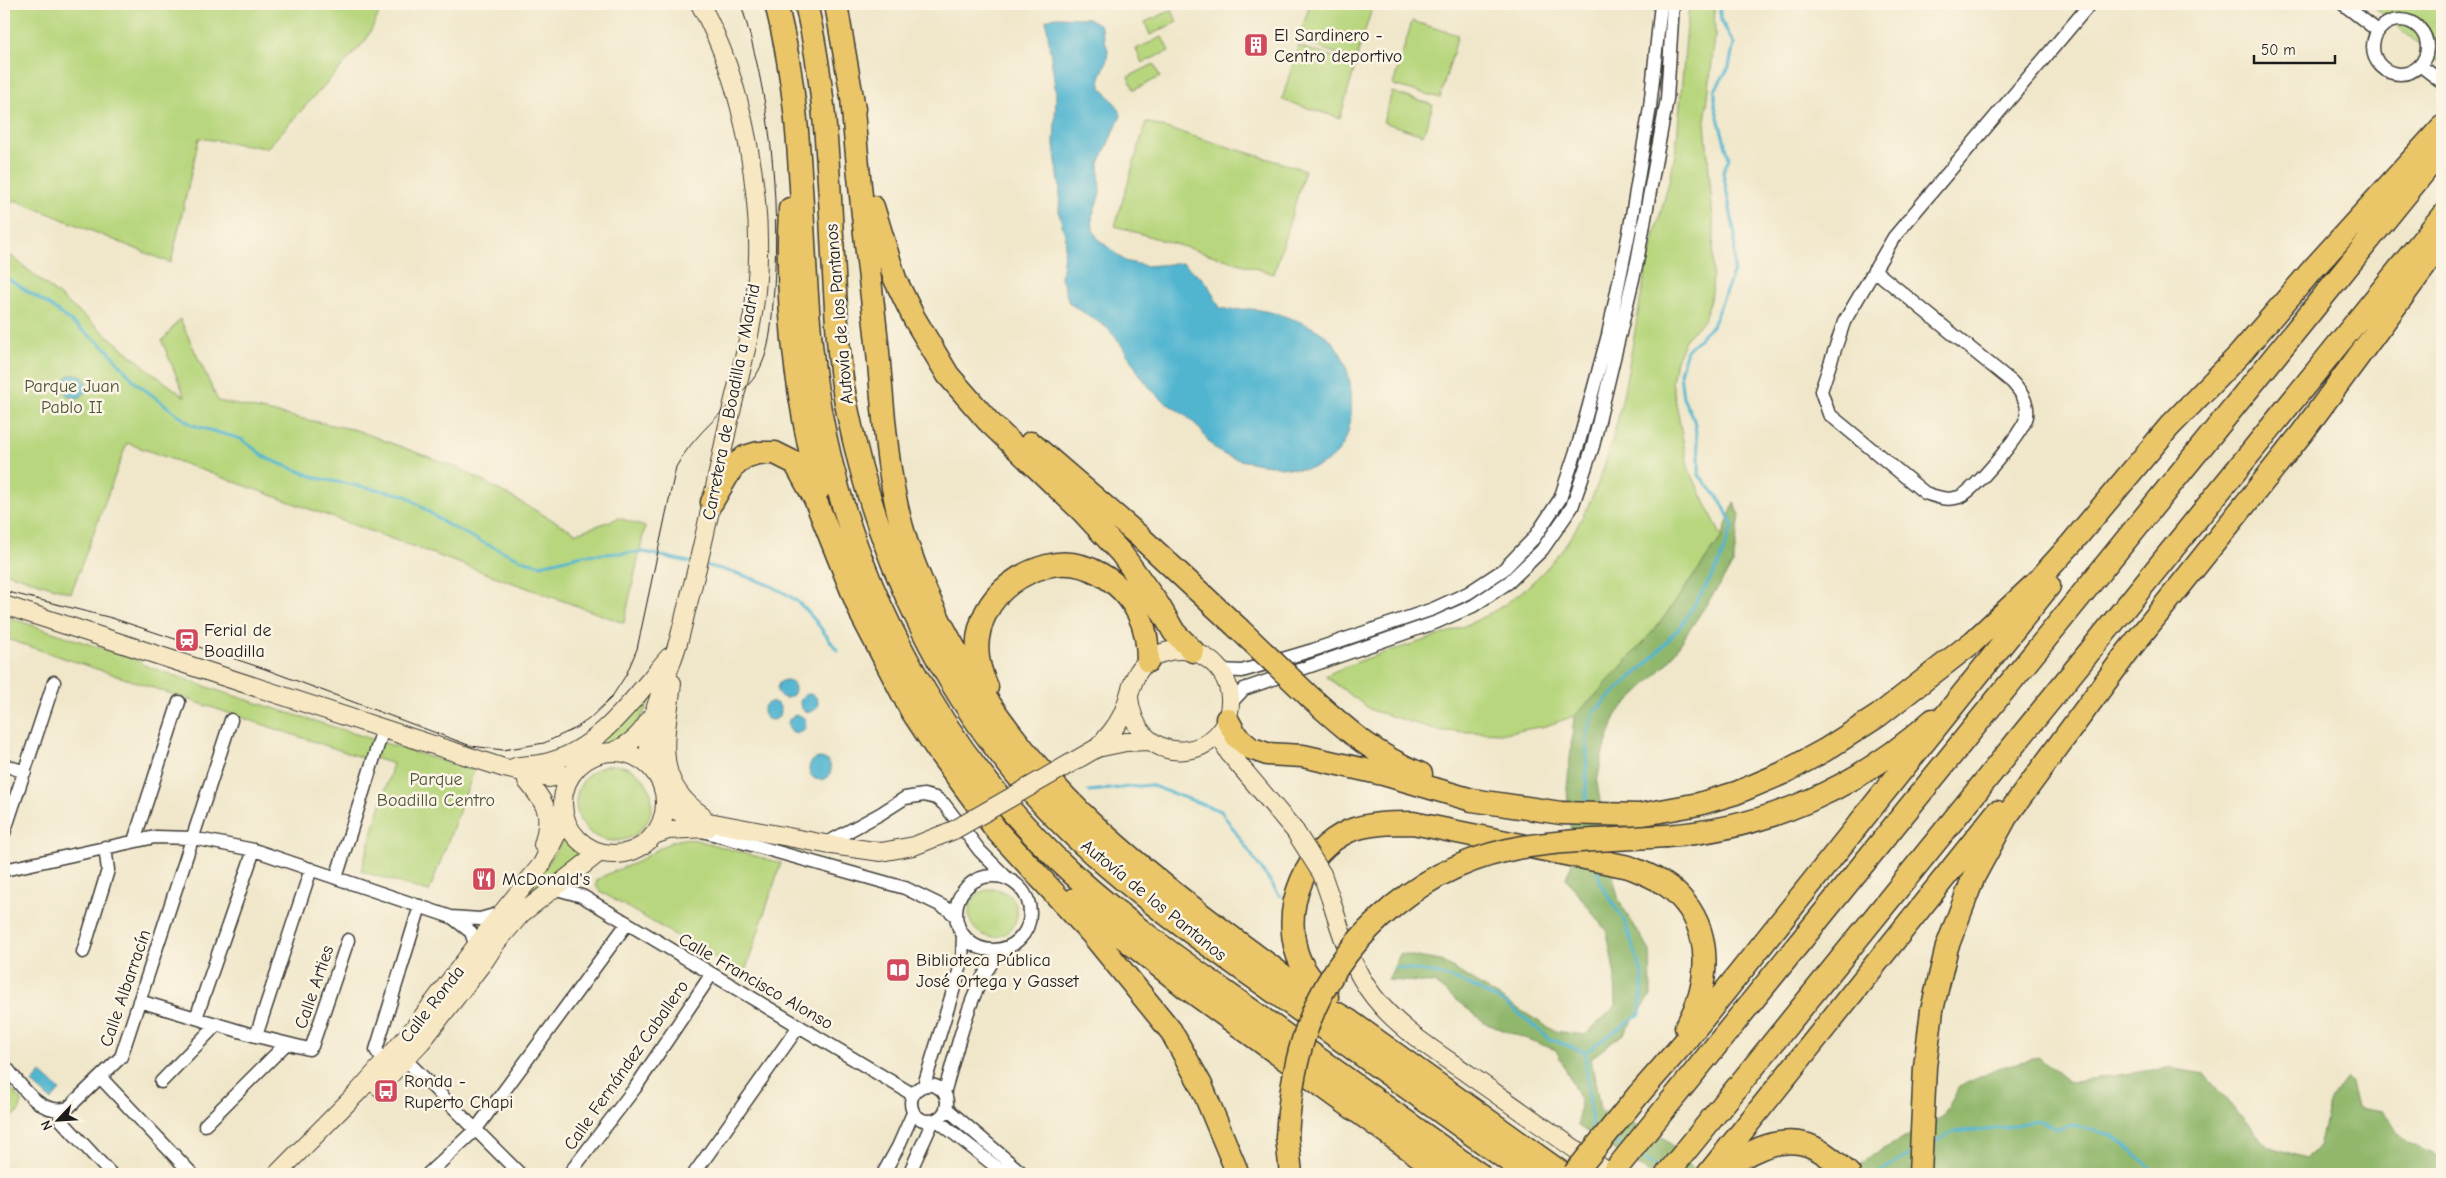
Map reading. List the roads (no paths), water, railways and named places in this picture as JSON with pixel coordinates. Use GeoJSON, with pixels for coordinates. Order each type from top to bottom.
{"type":"FeatureCollection","features":[{"type":"Feature","properties":{"kind":"highway","name":"Autovía de los Pantanos"},"geometry":{"type":"LineString","coordinates":[[776,4],[788,61],[798,141],[810,335],[820,409],[838,490],[858,556],[894,637],[937,712],[974,763],[1015,813],[1074,875],[1190,966],[1479,1174]]}},
{"type":"Feature","properties":{"kind":"highway","name":"Autovía de los Pantanos"},"geometry":{"type":"LineString","coordinates":[[806,4],[814,38],[824,110],[838,332],[847,408],[863,482],[887,549],[919,626],[958,694],[994,745],[1045,808],[1098,859],[1144,897],[1206,943],[1527,1174]]}},
{"type":"Feature","properties":{"kind":"highway"},"geometry":{"type":"LineString","coordinates":[[836,4],[878,229],[895,279],[914,318],[948,376],[988,421],[1084,512],[1122,553],[1159,606],[1174,632],[1193,652]]}},
{"type":"Feature","properties":{"kind":"highway"},"geometry":{"type":"LineString","coordinates":[[852,96],[890,472],[907,545],[932,606],[987,701],[1059,788],[1133,860],[1267,963],[1563,1174]]}},
{"type":"Feature","properties":{"kind":"highway"},"geometry":{"type":"LineString","coordinates":[[1227,717],[1238,737],[1250,748],[1267,754],[1303,756],[1382,774],[1472,800],[1561,813],[1639,815],[1699,804],[1736,793],[1783,773],[1825,750],[1878,716],[1974,641],[2035,584],[2071,544],[2168,427],[2219,375],[2442,127]]}},
{"type":"Feature","properties":{"kind":"highway"},"geometry":{"type":"LineString","coordinates":[[798,141],[793,154],[788,245],[792,338],[800,409],[835,550]]}},
{"type":"Feature","properties":{"kind":"highway"},"geometry":{"type":"LineString","coordinates":[[1612,1174],[2442,150]]}},
{"type":"Feature","properties":{"kind":"highway"},"geometry":{"type":"LineString","coordinates":[[1667,1174],[2442,216]]}},
{"type":"Feature","properties":{"kind":"highway"},"geometry":{"type":"LineString","coordinates":[[1715,1170],[1957,860],[2082,711],[2302,433],[2442,242]]}},
{"type":"Feature","properties":{"kind":"highway"},"geometry":{"type":"LineString","coordinates":[[914,318],[978,396],[1139,536],[1359,741],[1401,766],[1460,790],[1502,803]]}},
{"type":"Feature","properties":{"kind":"highway"},"geometry":{"type":"LineString","coordinates":[[1574,1174],[1639,1094],[1682,1045],[2219,375]]}},
{"type":"Feature","properties":{"kind":"highway"},"geometry":{"type":"LineString","coordinates":[[712,502],[732,468],[745,458],[758,453],[775,453],[787,457],[795,463],[804,477],[862,616],[886,665],[938,751],[1003,838],[1092,934],[1171,1031],[1201,1085],[1238,1174]]}},
{"type":"Feature","properties":{"kind":"highway"},"geometry":{"type":"LineString","coordinates":[[1004,721],[983,678],[978,656],[979,624],[991,603],[1003,590],[1022,576],[1048,566],[1066,564],[1102,574],[1121,590],[1138,612],[1145,629],[1148,661]]}},
{"type":"Feature","properties":{"kind":"highway"},"geometry":{"type":"LineString","coordinates":[[1291,1174],[1287,1138],[1293,1078],[1303,1040],[1328,983],[1349,952],[1390,909],[1436,877],[1460,866],[1506,850],[1550,842],[1700,834],[1749,824],[1807,803],[1845,783],[1896,749],[1931,722],[1976,677]]}},
{"type":"Feature","properties":{"kind":"highway"},"geometry":{"type":"LineString","coordinates":[[1916,1174],[1932,1010],[1947,947],[1974,876],[2006,817],[2082,711]]}},
{"type":"Feature","properties":{"kind":"highway"},"geometry":{"type":"LineString","coordinates":[[978,804],[1085,908],[1184,986],[1444,1174]]}},
{"type":"Feature","properties":{"kind":"highway"},"geometry":{"type":"LineString","coordinates":[[1348,1020],[1309,978],[1296,951],[1292,922],[1303,874],[1324,848],[1349,831],[1378,824],[1413,823],[1628,867],[1654,877],[1678,895],[1691,911],[1702,938],[1705,954],[1702,986],[1693,1014],[1655,1075]]}},
{"type":"Feature","properties":{"kind":"highway"},"geometry":{"type":"LineString","coordinates":[[1920,1174],[1922,1098]]}},
{"type":"Feature","properties":{"kind":"highway"},"geometry":{"type":"LineString","coordinates":[[1222,1135],[1232,1174]]}},
{"type":"Feature","properties":{"kind":"highway"},"geometry":{"type":"LineString","coordinates":[[1715,1170],[1761,1148],[1781,1144],[1808,1145],[1832,1158],[1849,1174]]}},
{"type":"Feature","properties":{"kind":"street","name":"Carretera de Boadilla a Madrid"},"geometry":{"type":"LineString","coordinates":[[650,768],[648,749],[654,712],[676,648],[704,540],[756,291],[757,238],[754,176],[741,110],[726,62],[700,4]]}},
{"type":"Feature","properties":{"kind":"street"},"geometry":{"type":"LineString","coordinates":[[1220,670],[1242,671],[1313,650],[1433,609],[1468,593],[1503,570],[1534,538],[1555,507],[1560,499],[1579,442],[1608,335],[1629,233],[1650,107],[1661,4]]}},
{"type":"Feature","properties":{"kind":"street"},"geometry":{"type":"LineString","coordinates":[[1129,697],[1131,714],[1138,729],[1150,741],[1165,749],[1181,751],[1198,748],[1212,740],[1244,689],[1438,622],[1473,606],[1510,582],[1542,550],[1572,507],[1593,446],[1637,262],[1667,99],[1673,4]]}},
{"type":"Feature","properties":{"kind":"street"},"geometry":{"type":"LineString","coordinates":[[1874,270],[2012,382],[2024,396],[2027,415],[2020,431],[1979,482],[1960,497],[1945,500],[1925,493],[1829,414],[1823,402],[1821,391],[1844,322],[1874,270],[1894,237],[2090,4]]}},
{"type":"Feature","properties":{"kind":"street"},"geometry":{"type":"LineString","coordinates":[[2343,4],[2378,31]]}},
{"type":"Feature","properties":{"kind":"street"},"geometry":{"type":"LineString","coordinates":[[2396,20],[2407,20],[2420,28],[2428,45],[2426,69],[2405,74],[2386,71],[2379,64],[2374,54],[2374,41],[2378,31],[2386,24],[2396,20]]}},
{"type":"Feature","properties":{"kind":"street"},"geometry":{"type":"LineString","coordinates":[[2426,69],[2442,82]]}},
{"type":"Feature","properties":{"kind":"street"},"geometry":{"type":"LineString","coordinates":[[4,605],[504,768],[549,778],[572,774]]}},
{"type":"Feature","properties":{"kind":"street"},"geometry":{"type":"LineString","coordinates":[[504,768],[547,762],[570,753],[592,740],[617,717],[676,648]]}},
{"type":"Feature","properties":{"kind":"street"},"geometry":{"type":"LineString","coordinates":[[676,648],[664,760],[670,780],[679,796],[691,808],[710,821]]}},
{"type":"Feature","properties":{"kind":"street"},"geometry":{"type":"LineString","coordinates":[[665,798],[675,810],[684,815],[710,821],[825,844],[881,852],[898,850],[954,830],[1097,748],[1115,729],[1138,671],[1148,661],[1162,653],[1177,650],[1193,652],[1208,658],[1220,670],[1228,686],[1224,743],[1243,771],[1295,831],[1322,874],[1347,950],[1373,996],[1385,1010],[1435,1050],[1612,1174]]}},
{"type":"Feature","properties":{"kind":"street"},"geometry":{"type":"LineString","coordinates":[[4,833],[54,682]]}},
{"type":"Feature","properties":{"kind":"street"},"geometry":{"type":"LineString","coordinates":[[134,841],[180,702]]}},
{"type":"Feature","properties":{"kind":"street","name":"Carretera de Boadilla a Madrid"},"geometry":{"type":"LineString","coordinates":[[613,752],[626,746],[640,735],[654,712]]}},
{"type":"Feature","properties":{"kind":"street","name":"Calle Albarracín"},"geometry":{"type":"LineString","coordinates":[[59,1111],[68,1108],[121,1057],[231,720]]}},
{"type":"Feature","properties":{"kind":"street"},"geometry":{"type":"LineString","coordinates":[[336,878],[383,729]]}},
{"type":"Feature","properties":{"kind":"street"},"geometry":{"type":"LineString","coordinates":[[1097,748],[1126,742],[1150,741]]}},
{"type":"Feature","properties":{"kind":"street"},"geometry":{"type":"LineString","coordinates":[[1198,748],[1227,758],[1243,771]]}},
{"type":"Feature","properties":{"kind":"street"},"geometry":{"type":"LineString","coordinates":[[504,768],[527,781],[564,811],[578,839],[600,852],[612,854],[629,852],[645,844],[661,824],[665,798],[658,776],[640,759],[627,754],[613,752],[590,758],[572,774],[565,788],[564,811]]}},
{"type":"Feature","properties":{"kind":"street"},"geometry":{"type":"LineString","coordinates":[[4,765],[24,772]]}},
{"type":"Feature","properties":{"kind":"street"},"geometry":{"type":"LineString","coordinates":[[527,781],[542,799],[548,820],[543,846],[529,880]]}},
{"type":"Feature","properties":{"kind":"street"},"geometry":{"type":"LineString","coordinates":[[825,844],[905,798],[924,795],[936,798],[944,804],[980,851],[1007,878],[1016,883],[1028,900],[1030,920],[1021,938],[994,958],[982,976],[944,1093]]}},
{"type":"Feature","properties":{"kind":"street","name":"Calle Ronda"},"geometry":{"type":"LineString","coordinates":[[277,1174],[386,1062],[411,1032],[497,919],[542,864],[564,811]]}},
{"type":"Feature","properties":{"kind":"street"},"geometry":{"type":"LineString","coordinates":[[654,835],[668,830],[738,827]]}},
{"type":"Feature","properties":{"kind":"street"},"geometry":{"type":"LineString","coordinates":[[691,828],[905,888],[946,908],[956,916]]}},
{"type":"Feature","properties":{"kind":"street"},"geometry":{"type":"LineString","coordinates":[[4,870],[155,837],[194,838],[254,850],[451,917],[465,926],[470,932],[476,947]]}},
{"type":"Feature","properties":{"kind":"street"},"geometry":{"type":"LineString","coordinates":[[82,952],[108,870],[105,847]]}},
{"type":"Feature","properties":{"kind":"street"},"geometry":{"type":"LineString","coordinates":[[196,1018],[254,850]]}},
{"type":"Feature","properties":{"kind":"street","name":"Calle Ronda"},"geometry":{"type":"LineString","coordinates":[[294,1174],[406,1059],[454,1001],[504,932],[521,914],[600,852]]}},
{"type":"Feature","properties":{"kind":"street"},"geometry":{"type":"LineString","coordinates":[[256,1036],[311,869]]}},
{"type":"Feature","properties":{"kind":"street"},"geometry":{"type":"LineString","coordinates":[[572,873],[573,883],[582,896]]}},
{"type":"Feature","properties":{"kind":"street"},"geometry":{"type":"LineString","coordinates":[[1005,1174],[935,1121],[922,1121],[913,1113],[910,1100],[912,1094],[924,1085],[962,962],[963,935],[956,916],[959,897],[971,882],[989,875],[1007,878]]}},
{"type":"Feature","properties":{"kind":"street","name":"Calle Francisco Alonso"},"geometry":{"type":"LineString","coordinates":[[553,888],[582,896],[626,925],[912,1094]]}},
{"type":"Feature","properties":{"kind":"street"},"geometry":{"type":"LineString","coordinates":[[386,1062],[376,1050],[420,906]]}},
{"type":"Feature","properties":{"kind":"street"},"geometry":{"type":"LineString","coordinates":[[451,917],[497,919]]}},
{"type":"Feature","properties":{"kind":"street"},"geometry":{"type":"LineString","coordinates":[[465,926],[481,929],[497,919]]}},
{"type":"Feature","properties":{"kind":"street"},"geometry":{"type":"LineString","coordinates":[[428,1174],[476,1129],[626,925]]}},
{"type":"Feature","properties":{"kind":"street"},"geometry":{"type":"LineString","coordinates":[[963,935],[976,946],[985,949],[1004,949]]}},
{"type":"Feature","properties":{"kind":"street","name":"Calle Arties"},"geometry":{"type":"LineString","coordinates":[[139,1001],[256,1036],[309,1049],[312,1046],[348,940]]}},
{"type":"Feature","properties":{"kind":"street","name":"Calle Fernández Caballero"},"geometry":{"type":"LineString","coordinates":[[569,1174],[635,1088],[711,975]]}},
{"type":"Feature","properties":{"kind":"street"},"geometry":{"type":"LineString","coordinates":[[162,1082],[217,1024]]}},
{"type":"Feature","properties":{"kind":"street"},"geometry":{"type":"LineString","coordinates":[[694,1174],[799,1026]]}},
{"type":"Feature","properties":{"kind":"street","name":"Calle Arties"},"geometry":{"type":"LineString","coordinates":[[205,1125],[285,1044]]}},
{"type":"Feature","properties":{"kind":"street"},"geometry":{"type":"LineString","coordinates":[[406,1059],[520,1174]]}},
{"type":"Feature","properties":{"kind":"street"},"geometry":{"type":"LineString","coordinates":[[4,1065],[38,1103],[48,1109],[59,1111],[61,1120],[111,1174]]}},
{"type":"Feature","properties":{"kind":"street"},"geometry":{"type":"LineString","coordinates":[[101,1078],[192,1174]]}},
{"type":"Feature","properties":{"kind":"street"},"geometry":{"type":"LineString","coordinates":[[909,1174],[935,1121],[946,1108],[947,1101],[944,1093],[936,1086],[924,1085]]}},
{"type":"Feature","properties":{"kind":"street"},"geometry":{"type":"LineString","coordinates":[[946,1108],[1023,1174]]}},
{"type":"Feature","properties":{"kind":"street"},"geometry":{"type":"LineString","coordinates":[[883,1174],[898,1147],[913,1113]]}},
{"type":"Feature","properties":{"kind":"water"},"geometry":{"type":"Polygon","coordinates":[[[1056,17],[1088,18],[1100,25],[1108,50],[1106,64],[1100,77],[1101,87],[1118,107],[1121,116],[1099,163],[1100,193],[1092,217],[1093,230],[1098,239],[1125,261],[1146,266],[1183,263],[1207,283],[1220,308],[1259,310],[1279,315],[1311,327],[1333,342],[1341,355],[1349,376],[1351,415],[1346,438],[1341,448],[1324,463],[1307,469],[1292,468],[1241,460],[1218,451],[1191,420],[1163,401],[1151,389],[1109,330],[1069,303],[1061,277],[1066,238],[1059,213],[1060,189],[1054,146],[1056,94],[1046,20],[1056,17]]]}},
{"type":"Feature","properties":{"kind":"water"},"geometry":{"type":"Polygon","coordinates":[[[75,374],[80,375],[86,381],[86,391],[80,397],[75,398],[70,397],[64,391],[63,386],[64,381],[70,375],[75,374]]]}},
{"type":"Feature","properties":{"kind":"water"},"geometry":{"type":"Polygon","coordinates":[[[786,680],[792,683],[795,689],[792,695],[786,698],[780,695],[777,689],[780,683],[786,680]]]}},
{"type":"Feature","properties":{"kind":"water"},"geometry":{"type":"Polygon","coordinates":[[[809,694],[815,697],[818,703],[815,709],[809,712],[803,709],[800,703],[803,697],[809,694]]]}},
{"type":"Feature","properties":{"kind":"water"},"geometry":{"type":"Polygon","coordinates":[[[772,702],[778,705],[781,711],[778,717],[772,720],[766,717],[763,711],[766,705],[772,702]]]}},
{"type":"Feature","properties":{"kind":"water"},"geometry":{"type":"Polygon","coordinates":[[[797,715],[803,718],[806,724],[803,730],[797,733],[791,730],[788,724],[791,718],[797,715]]]}},
{"type":"Feature","properties":{"kind":"water"},"geometry":{"type":"Polygon","coordinates":[[[820,758],[830,765],[831,769],[824,779],[820,780],[810,773],[809,769],[816,759],[820,758]]]}},
{"type":"Feature","properties":{"kind":"water"},"geometry":{"type":"Polygon","coordinates":[[[41,1073],[60,1090],[51,1100],[32,1083],[41,1073]]]}},
{"type":"Feature","properties":{"kind":"waterway"},"geometry":{"type":"LineString","coordinates":[[1586,806],[1587,733],[1594,712],[1648,663],[1683,623],[1717,568],[1733,526],[1721,501],[1699,475],[1699,453],[1694,420],[1683,398],[1680,373],[1687,350],[1712,326],[1734,271],[1735,235],[1723,172],[1729,158],[1715,106],[1715,90],[1729,67],[1734,44],[1721,20],[1719,4]]}},
{"type":"Feature","properties":{"kind":"waterway"},"geometry":{"type":"LineString","coordinates":[[4,276],[49,305],[106,348],[136,383],[192,425],[241,439],[268,459],[317,478],[405,495],[446,524],[525,561],[541,565],[583,555],[644,552],[693,563]]}},
{"type":"Feature","properties":{"kind":"waterway"},"geometry":{"type":"LineString","coordinates":[[704,565],[755,579],[790,597],[810,614],[837,650]]}},
{"type":"Feature","properties":{"kind":"waterway"},"geometry":{"type":"LineString","coordinates":[[1089,791],[1150,785],[1221,811],[1280,896]]}},
{"type":"Feature","properties":{"kind":"waterway"},"geometry":{"type":"LineString","coordinates":[[1585,1052],[1640,1014],[1643,976],[1624,920],[1601,885],[1597,868]]}},
{"type":"Feature","properties":{"kind":"waterway"},"geometry":{"type":"LineString","coordinates":[[1395,967],[1435,973],[1466,983],[1507,1004],[1550,1039],[1585,1052],[1592,1126],[1599,1131]]}},
{"type":"Feature","properties":{"kind":"waterway"},"geometry":{"type":"LineString","coordinates":[[1931,1144],[1954,1132],[2005,1127],[2038,1120],[2058,1129],[2074,1125],[2110,1135],[2131,1150],[2157,1174]]}},
{"type":"Feature","properties":{"kind":"waterway"},"geometry":{"type":"LineString","coordinates":[[1612,1140],[1624,1147]]}},
{"type":"Feature","properties":{"kind":"waterway"},"geometry":{"type":"LineString","coordinates":[[1875,1174],[1912,1154]]}},
{"type":"Feature","properties":{"kind":"waterway"},"geometry":{"type":"LineString","coordinates":[[1637,1156],[1661,1168]]}},
{"type":"Feature","properties":{"kind":"tram line"},"geometry":{"type":"LineString","coordinates":[[4,591],[112,618],[265,669],[471,746],[503,750],[544,743],[576,728],[589,719],[611,698],[626,675],[637,649],[676,467],[695,440],[752,380],[761,366],[767,348],[774,288],[774,180],[766,109],[751,39],[741,4]]}},
{"type":"Feature","properties":{"kind":"place","name":"El Sardinero - Centro deportivo"},"geometry":{"type":"Point","coordinates":[1256,45]}},
{"type":"Feature","properties":{"kind":"place","name":"Ferial de Boadilla"},"geometry":{"type":"Point","coordinates":[187,640]}},
{"type":"Feature","properties":{"kind":"place","name":"McDonald's"},"geometry":{"type":"Point","coordinates":[484,879]}},
{"type":"Feature","properties":{"kind":"place","name":"Biblioteca Pública José Ortega y Gasset"},"geometry":{"type":"Point","coordinates":[898,970]}},
{"type":"Feature","properties":{"kind":"place","name":"Ronda - Ruperto Chapi"},"geometry":{"type":"Point","coordinates":[386,1091]}},
{"type":"Feature","properties":{"kind":"park label","name":"Parque Juan Pablo II"},"geometry":{"type":"Point","coordinates":[72,396]}},
{"type":"Feature","properties":{"kind":"park label","name":"Parque Boadilla Centro"},"geometry":{"type":"Point","coordinates":[436,790]}}]}
